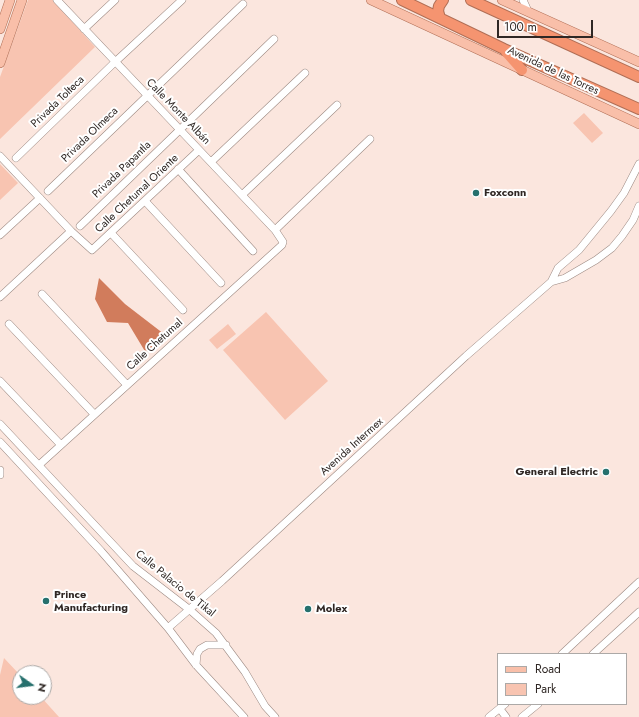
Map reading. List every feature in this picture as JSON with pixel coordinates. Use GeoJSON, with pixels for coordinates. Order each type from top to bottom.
{"type":"FeatureCollection","features":[{"type":"Feature","properties":{"kind":"highway"},"geometry":{"type":"LineString","coordinates":[[440,18],[438,11],[443,0]]}},
{"type":"Feature","properties":{"kind":"highway"},"geometry":{"type":"LineString","coordinates":[[471,0],[639,76]]}},
{"type":"Feature","properties":{"kind":"highway","name":"Avenida de las Torres"},"geometry":{"type":"LineString","coordinates":[[411,1],[440,18],[504,49],[639,109]]}},
{"type":"Feature","properties":{"kind":"highway"},"geometry":{"type":"LineString","coordinates":[[504,49],[522,70]]}},
{"type":"Feature","properties":{"kind":"main road"},"geometry":{"type":"LineString","coordinates":[[0,29],[10,0]]}},
{"type":"Feature","properties":{"kind":"main road"},"geometry":{"type":"LineString","coordinates":[[0,63],[22,0]]}},
{"type":"Feature","properties":{"kind":"main road","name":"Avenida de las Torres"},"geometry":{"type":"LineString","coordinates":[[371,0],[639,124]]}},
{"type":"Feature","properties":{"kind":"main road"},"geometry":{"type":"LineString","coordinates":[[502,0],[639,62]]}},
{"type":"Feature","properties":{"kind":"street","name":"Calle Monte Albán"},"geometry":{"type":"LineString","coordinates":[[57,0],[179,130],[200,150],[275,230],[282,240]]}},
{"type":"Feature","properties":{"kind":"street"},"geometry":{"type":"LineString","coordinates":[[84,29],[115,0]]}},
{"type":"Feature","properties":{"kind":"street","name":"Privada Tolteca"},"geometry":{"type":"LineString","coordinates":[[16,158],[115,62],[182,0]]}},
{"type":"Feature","properties":{"kind":"street"},"geometry":{"type":"LineString","coordinates":[[523,0],[528,11]]}},
{"type":"Feature","properties":{"kind":"street","name":"Privada Olmeca"},"geometry":{"type":"LineString","coordinates":[[48,191],[243,4]]}},
{"type":"Feature","properties":{"kind":"street","name":"Privada Papantla"},"geometry":{"type":"LineString","coordinates":[[80,226],[274,39]]}},
{"type":"Feature","properties":{"kind":"street"},"geometry":{"type":"LineString","coordinates":[[211,162],[305,73]]}},
{"type":"Feature","properties":{"kind":"street"},"geometry":{"type":"LineString","coordinates":[[242,195],[336,105]]}},
{"type":"Feature","properties":{"kind":"street"},"geometry":{"type":"LineString","coordinates":[[275,230],[370,139]]}},
{"type":"Feature","properties":{"kind":"street","name":"Calle Chetumal Oriente"},"geometry":{"type":"LineString","coordinates":[[71,231],[88,248],[94,250],[178,169],[200,150]]}},
{"type":"Feature","properties":{"kind":"street"},"geometry":{"type":"LineString","coordinates":[[0,156],[71,231],[0,297]]}},
{"type":"Feature","properties":{"kind":"street","name":"Avenida Intermex"},"geometry":{"type":"LineString","coordinates":[[168,628],[190,610],[466,356],[551,282],[558,268],[579,250],[611,211],[624,192],[639,164]]}},
{"type":"Feature","properties":{"kind":"street"},"geometry":{"type":"LineString","coordinates":[[178,169],[253,251]]}},
{"type":"Feature","properties":{"kind":"street"},"geometry":{"type":"LineString","coordinates":[[0,235],[40,198]]}},
{"type":"Feature","properties":{"kind":"street"},"geometry":{"type":"LineString","coordinates":[[145,201],[221,283]]}},
{"type":"Feature","properties":{"kind":"street","name":"Avenida Intermex"},"geometry":{"type":"LineString","coordinates":[[551,282],[565,278],[596,260],[612,248],[633,220],[639,206]]}},
{"type":"Feature","properties":{"kind":"street"},"geometry":{"type":"LineString","coordinates":[[111,233],[183,310]]}},
{"type":"Feature","properties":{"kind":"street","name":"Calle Chetumal"},"geometry":{"type":"LineString","coordinates":[[38,466],[282,245],[282,240]]}},
{"type":"Feature","properties":{"kind":"street"},"geometry":{"type":"LineString","coordinates":[[42,294],[127,385]]}},
{"type":"Feature","properties":{"kind":"street"},"geometry":{"type":"LineString","coordinates":[[9,324],[94,414]]}},
{"type":"Feature","properties":{"kind":"street"},"geometry":{"type":"LineString","coordinates":[[0,381],[61,446]]}},
{"type":"Feature","properties":{"kind":"street","name":"Calle Palacio de Tikal"},"geometry":{"type":"LineString","coordinates":[[0,424],[133,566],[190,610],[216,633],[245,672],[265,706],[275,717]]}},
{"type":"Feature","properties":{"kind":"street"},"geometry":{"type":"LineString","coordinates":[[0,442],[96,546],[168,628],[196,665],[244,717]]}},
{"type":"Feature","properties":{"kind":"street"},"geometry":{"type":"LineString","coordinates":[[0,470],[0,475]]}},
{"type":"Feature","properties":{"kind":"street"},"geometry":{"type":"LineString","coordinates":[[563,653],[639,582]]}},
{"type":"Feature","properties":{"kind":"street"},"geometry":{"type":"LineString","coordinates":[[594,653],[639,612]]}},
{"type":"Feature","properties":{"kind":"street"},"geometry":{"type":"LineString","coordinates":[[196,665],[197,654],[200,649],[207,644],[226,645]]}},
{"type":"Feature","properties":{"kind":"street"},"geometry":{"type":"LineString","coordinates":[[522,717],[537,705]]}},
{"type":"Feature","properties":{"kind":"street"},"geometry":{"type":"LineString","coordinates":[[489,717],[502,706],[506,717]]}},
{"type":"Feature","properties":{"kind":"green space"},"geometry":{"type":"Polygon","coordinates":[[[28,0],[53,0],[95,47],[0,139],[0,77],[28,0]]]}},
{"type":"Feature","properties":{"kind":"green space"},"geometry":{"type":"Polygon","coordinates":[[[584,113],[603,133],[592,143],[573,123],[584,113]]]}},
{"type":"Feature","properties":{"kind":"green space"},"geometry":{"type":"Polygon","coordinates":[[[0,164],[18,183],[0,200],[0,164]]]}},
{"type":"Feature","properties":{"kind":"green space"},"geometry":{"type":"Polygon","coordinates":[[[266,312],[328,381],[285,420],[223,350],[266,312]]]}},
{"type":"Feature","properties":{"kind":"green space"},"geometry":{"type":"Polygon","coordinates":[[[228,324],[236,334],[217,349],[209,340],[228,324]]]}},
{"type":"Feature","properties":{"kind":"green space"},"geometry":{"type":"Polygon","coordinates":[[[4,658],[12,666],[12,705],[48,705],[59,717],[0,717],[0,675],[4,658]]]}},
{"type":"Feature","properties":{"kind":"shaded area"},"geometry":{"type":"Polygon","coordinates":[[[99,278],[125,304],[164,334],[146,353],[128,323],[107,322],[95,299],[99,278]]]}},
{"type":"Feature","properties":{"kind":"place","name":"Foxconn"},"geometry":{"type":"Point","coordinates":[476,193]}},
{"type":"Feature","properties":{"kind":"place","name":"General Electric"},"geometry":{"type":"Point","coordinates":[606,472]}},
{"type":"Feature","properties":{"kind":"place","name":"Prince Manufacturing"},"geometry":{"type":"Point","coordinates":[46,601]}},
{"type":"Feature","properties":{"kind":"place","name":"Molex"},"geometry":{"type":"Point","coordinates":[308,609]}}]}
